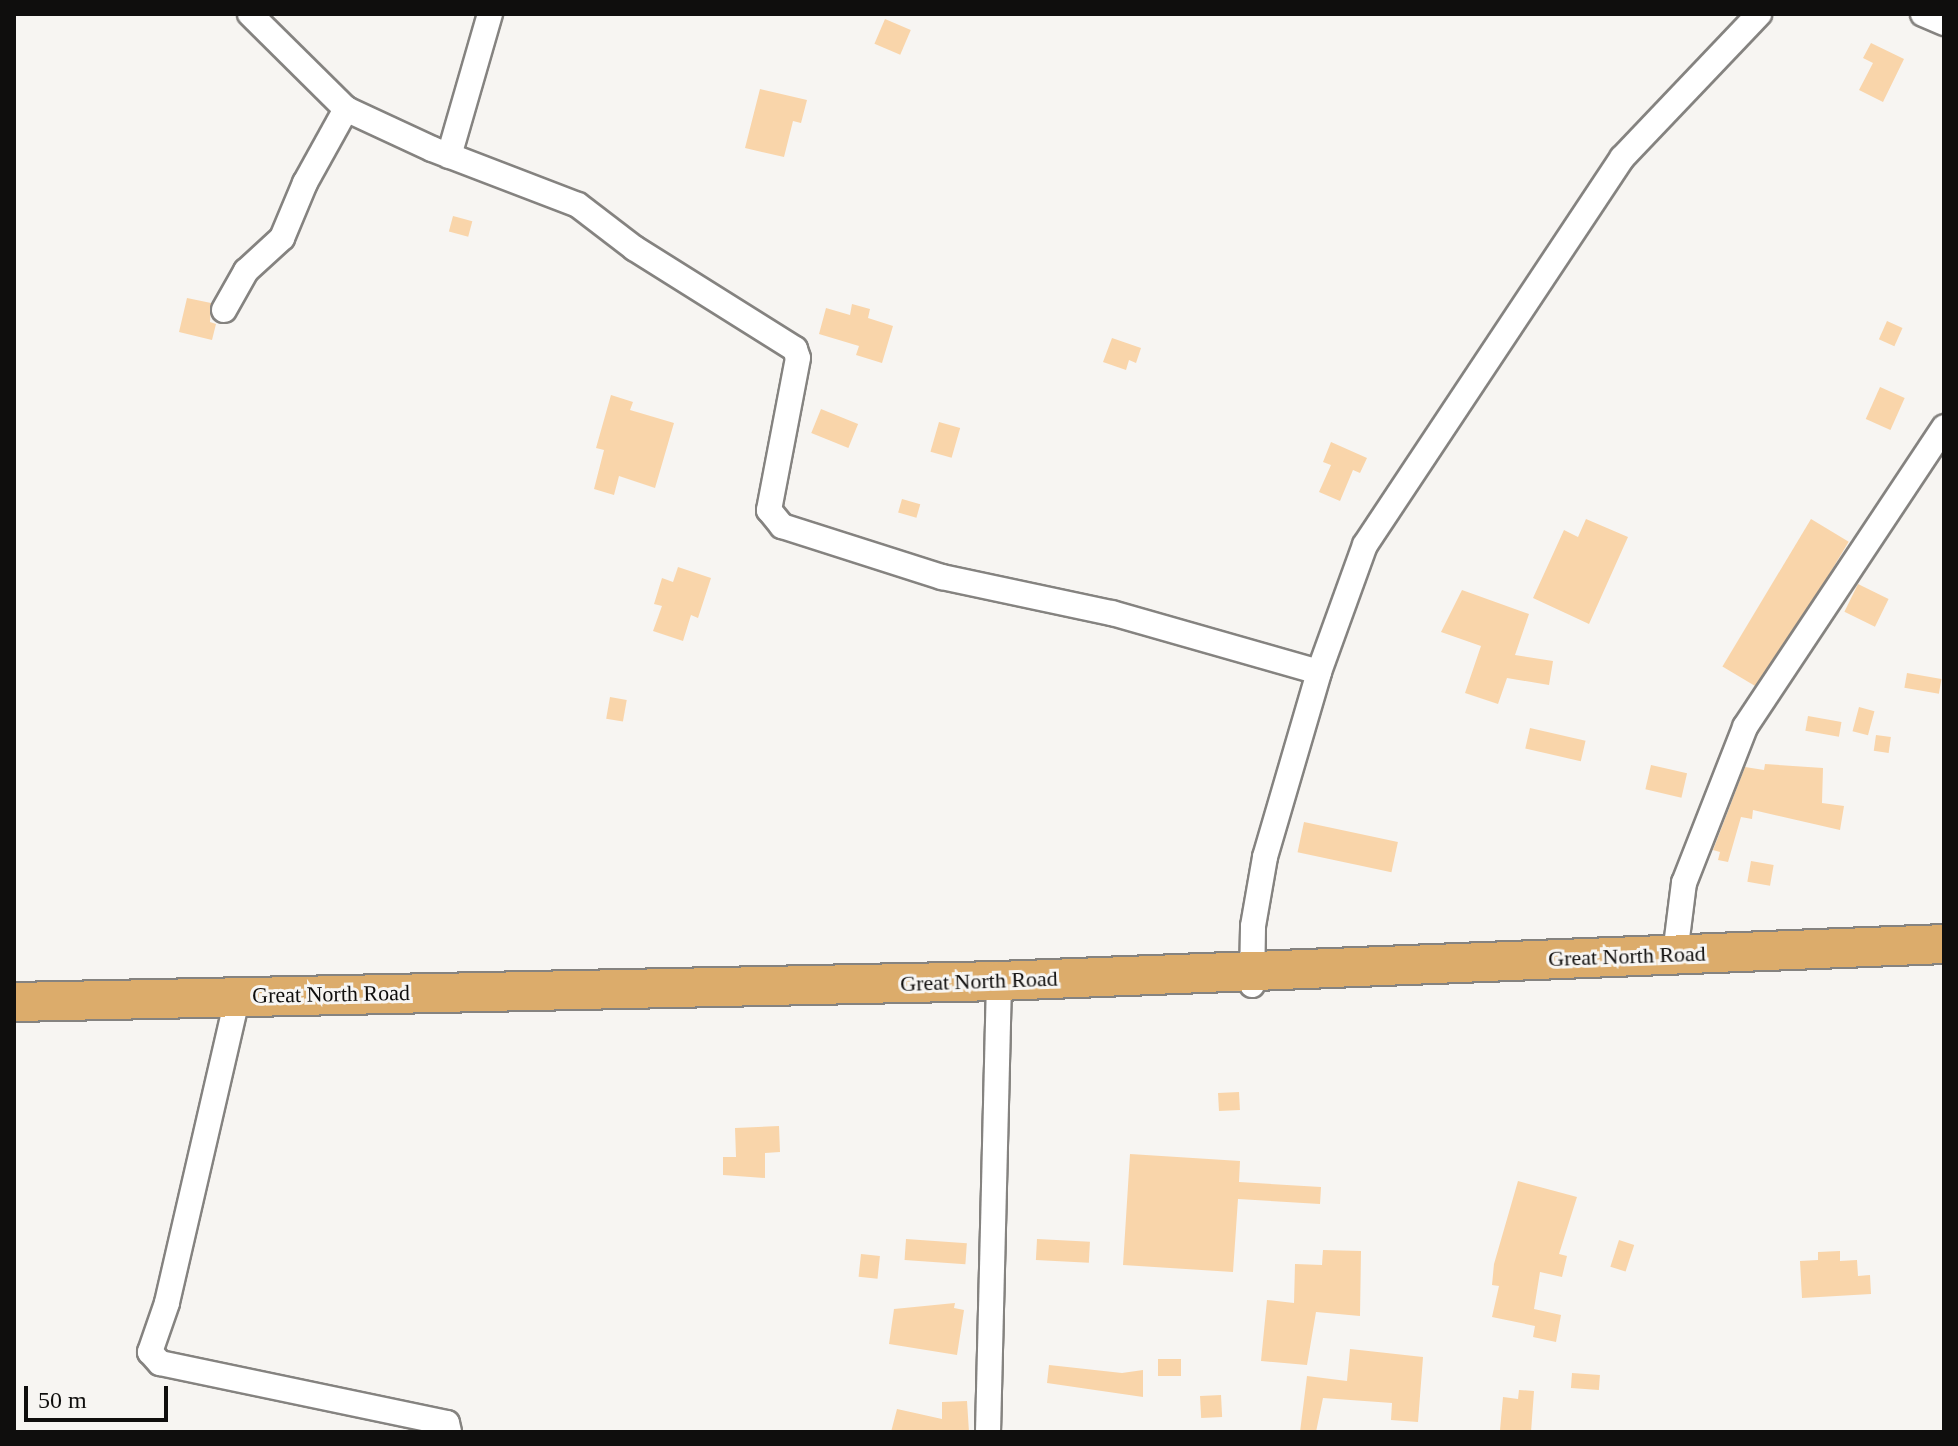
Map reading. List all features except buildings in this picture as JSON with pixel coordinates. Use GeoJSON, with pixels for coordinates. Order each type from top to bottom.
{"type":"FeatureCollection","features":[{"type":"Feature","properties":{"kind":"highway","name":"Great North Road"},"geometry":{"type":"LineString","coordinates":[[1253,979],[1675,954],[1944,944]]}},
{"type":"Feature","properties":{"kind":"highway","name":"Great North Road"},"geometry":{"type":"LineString","coordinates":[[14,1002],[236,1006],[1253,979],[1944,965]]}},
{"type":"Feature","properties":{"kind":"highway","name":"Great North Road"},"geometry":{"type":"LineString","coordinates":[[14,1025],[236,1006]]}},
{"type":"Feature","properties":{"kind":"street"},"geometry":{"type":"LineString","coordinates":[[250,14],[346,109],[449,156],[578,205],[634,248],[795,349],[798,358],[769,510],[782,526],[942,577],[1112,613],[1319,672]]}},
{"type":"Feature","properties":{"kind":"street"},"geometry":{"type":"LineString","coordinates":[[449,156],[490,14]]}},
{"type":"Feature","properties":{"kind":"street"},"geometry":{"type":"LineString","coordinates":[[1253,979],[1253,926],[1262,872],[1319,672],[1370,535],[1502,333],[1622,158],[1759,14]]}},
{"type":"Feature","properties":{"kind":"street"},"geometry":{"type":"LineString","coordinates":[[1923,14],[1944,23]]}},
{"type":"Feature","properties":{"kind":"street"},"geometry":{"type":"LineString","coordinates":[[224,310],[239,279],[282,238],[346,109]]}},
{"type":"Feature","properties":{"kind":"street"},"geometry":{"type":"LineString","coordinates":[[1675,954],[1684,883],[1745,727],[1944,427]]}},
{"type":"Feature","properties":{"kind":"street"},"geometry":{"type":"LineString","coordinates":[[988,1432],[998,988]]}},
{"type":"Feature","properties":{"kind":"street"},"geometry":{"type":"LineString","coordinates":[[236,1006],[167,1303],[150,1352],[160,1363],[447,1423],[449,1432]]}}]}
